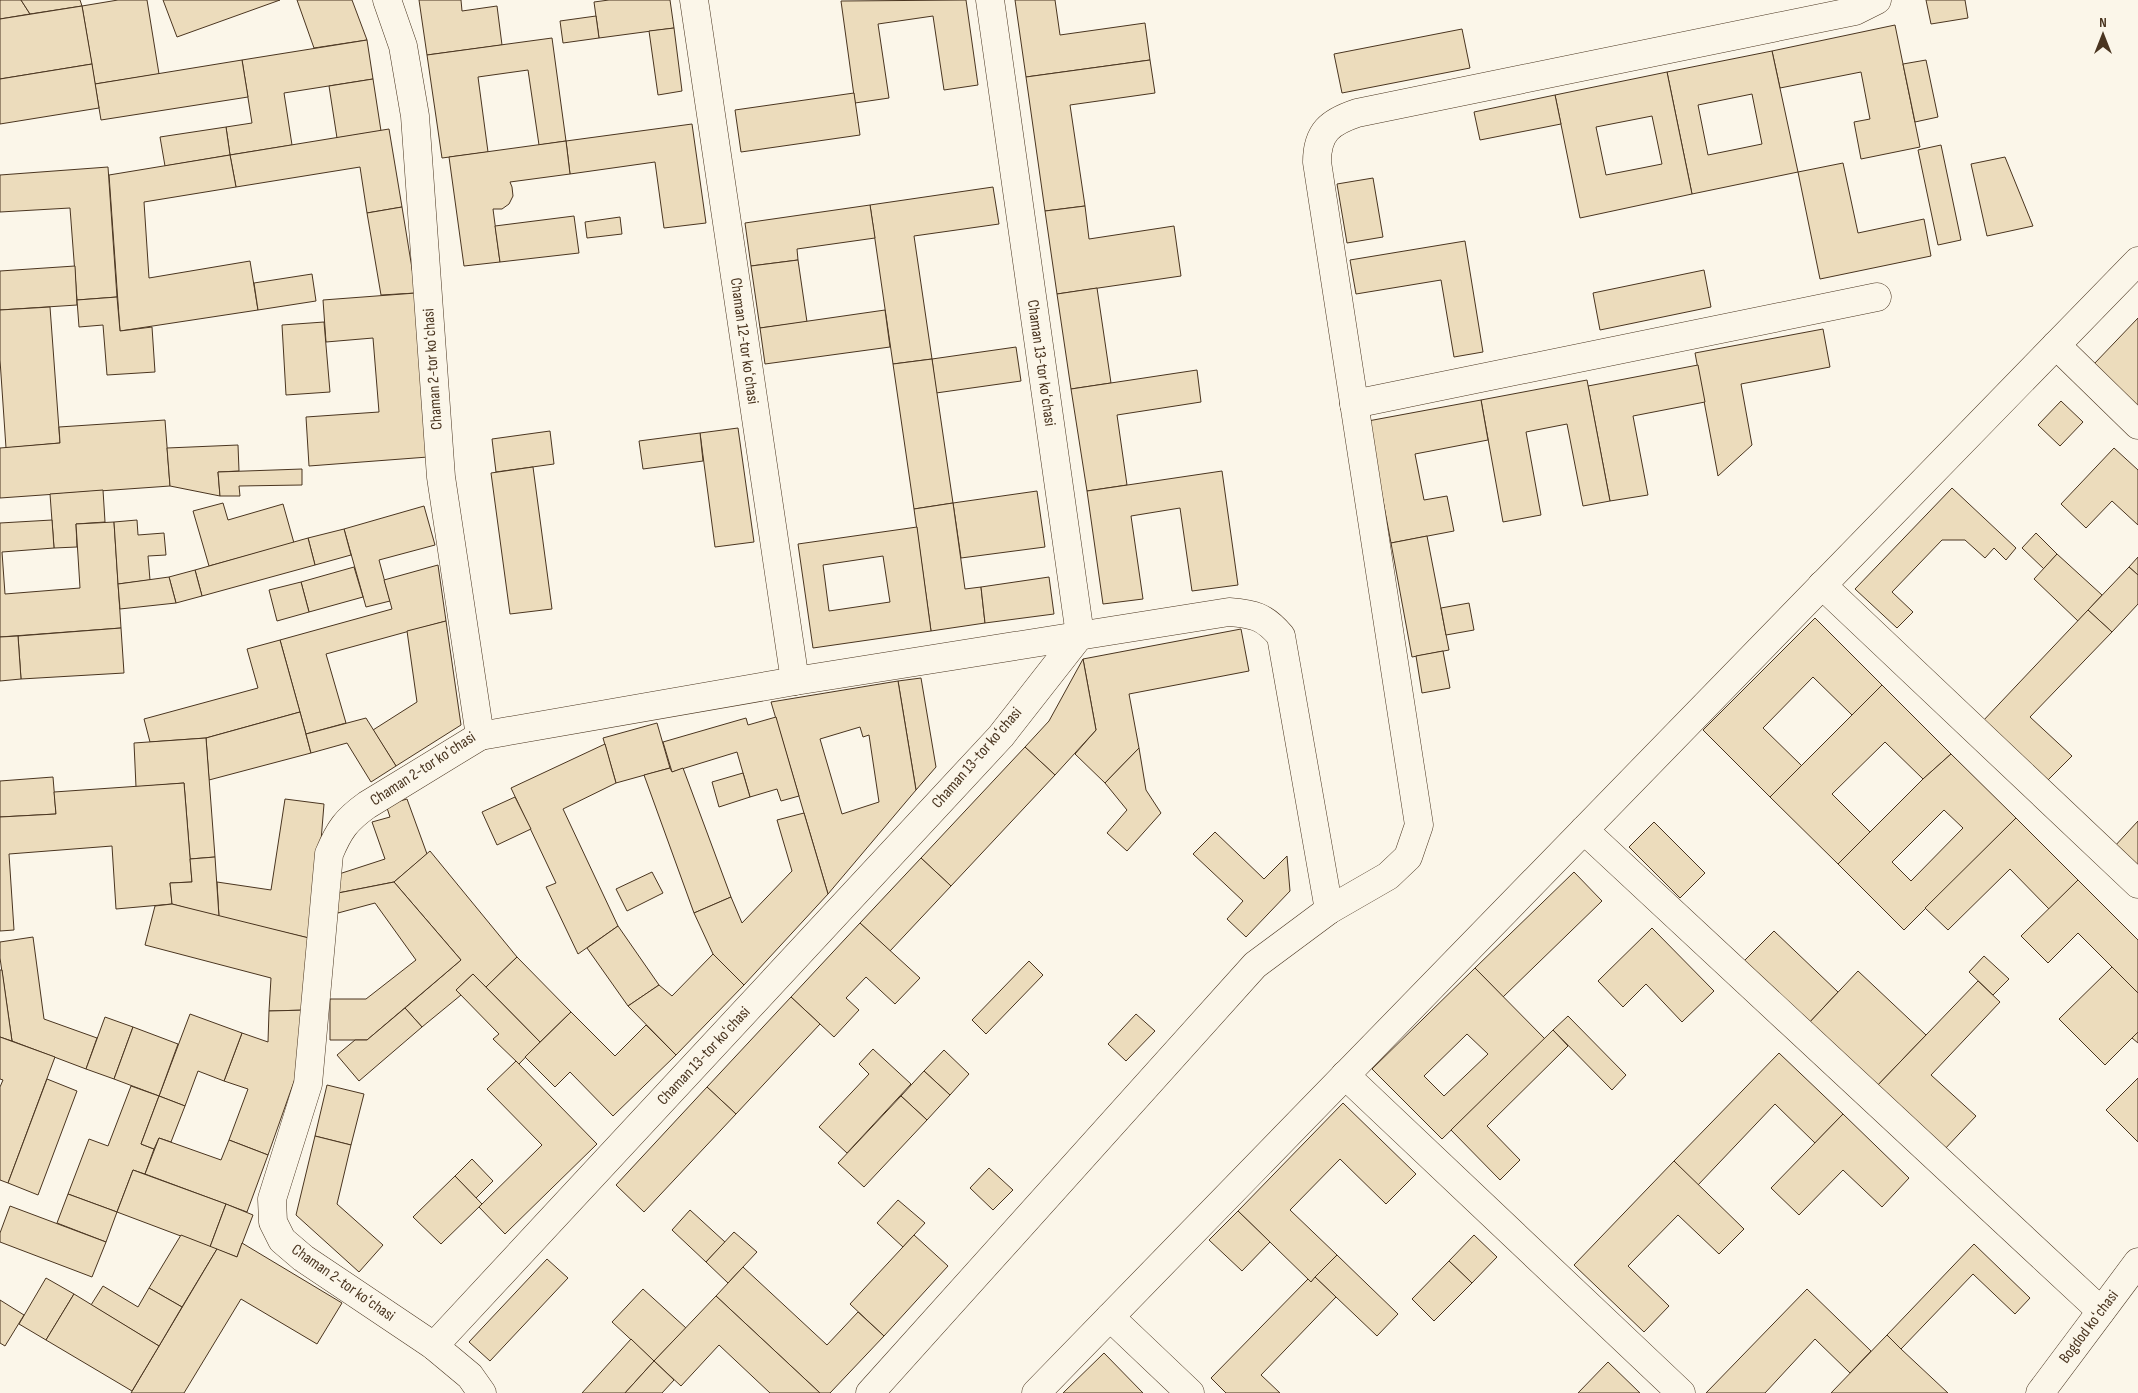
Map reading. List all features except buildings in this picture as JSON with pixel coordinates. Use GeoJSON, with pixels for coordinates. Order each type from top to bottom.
{"type":"FeatureCollection","features":[{"type":"Feature","properties":{"kind":"street","name":"Chaman 2-tor koʻchasi"},"geometry":{"type":"LineString","coordinates":[[387,0],[403,46],[415,116],[441,477],[480,736],[350,817],[339,832],[329,854],[308,1084],[272,1199],[273,1222],[282,1240],[303,1258],[434,1346],[470,1376],[482,1393]]}},
{"type":"Feature","properties":{"kind":"street","name":"Chaman 12-tor koʻchasi"},"geometry":{"type":"LineString","coordinates":[[694,0],[794,681]]}},
{"type":"Feature","properties":{"kind":"street","name":"Chaman 13-tor koʻchasi"},"geometry":{"type":"LineString","coordinates":[[434,1346],[1001,736],[1080,635],[990,0]]}},
{"type":"Feature","properties":{"kind":"street"},"geometry":{"type":"LineString","coordinates":[[870,1393],[1255,965],[1329,910],[1388,876],[1408,857],[1419,825],[1317,162],[1317,150],[1327,128],[1336,120],[1357,113],[1855,11],[1877,0]]}},
{"type":"Feature","properties":{"kind":"street"},"geometry":{"type":"LineString","coordinates":[[1036,1393],[2138,261]]}},
{"type":"Feature","properties":{"kind":"street"},"geometry":{"type":"LineString","coordinates":[[1354,404],[1877,296]]}},
{"type":"Feature","properties":{"kind":"street"},"geometry":{"type":"LineString","coordinates":[[2056,345],[2138,425]]}},
{"type":"Feature","properties":{"kind":"street"},"geometry":{"type":"LineString","coordinates":[[1822,586],[2138,884]]}},
{"type":"Feature","properties":{"kind":"street"},"geometry":{"type":"LineString","coordinates":[[480,736],[794,681],[1080,635],[1229,612],[1252,614],[1269,622],[1281,636],[1329,910]]}},
{"type":"Feature","properties":{"kind":"street"},"geometry":{"type":"LineString","coordinates":[[1584,830],[2101,1311]]}},
{"type":"Feature","properties":{"kind":"street"},"geometry":{"type":"LineString","coordinates":[[1345,1075],[1681,1393]]}},
{"type":"Feature","properties":{"kind":"street","name":"Bogdod koʻchasi"},"geometry":{"type":"LineString","coordinates":[[2040,1393],[2138,1262]]}},
{"type":"Feature","properties":{"kind":"street"},"geometry":{"type":"LineString","coordinates":[[1110,1317],[1190,1393]]}}]}
